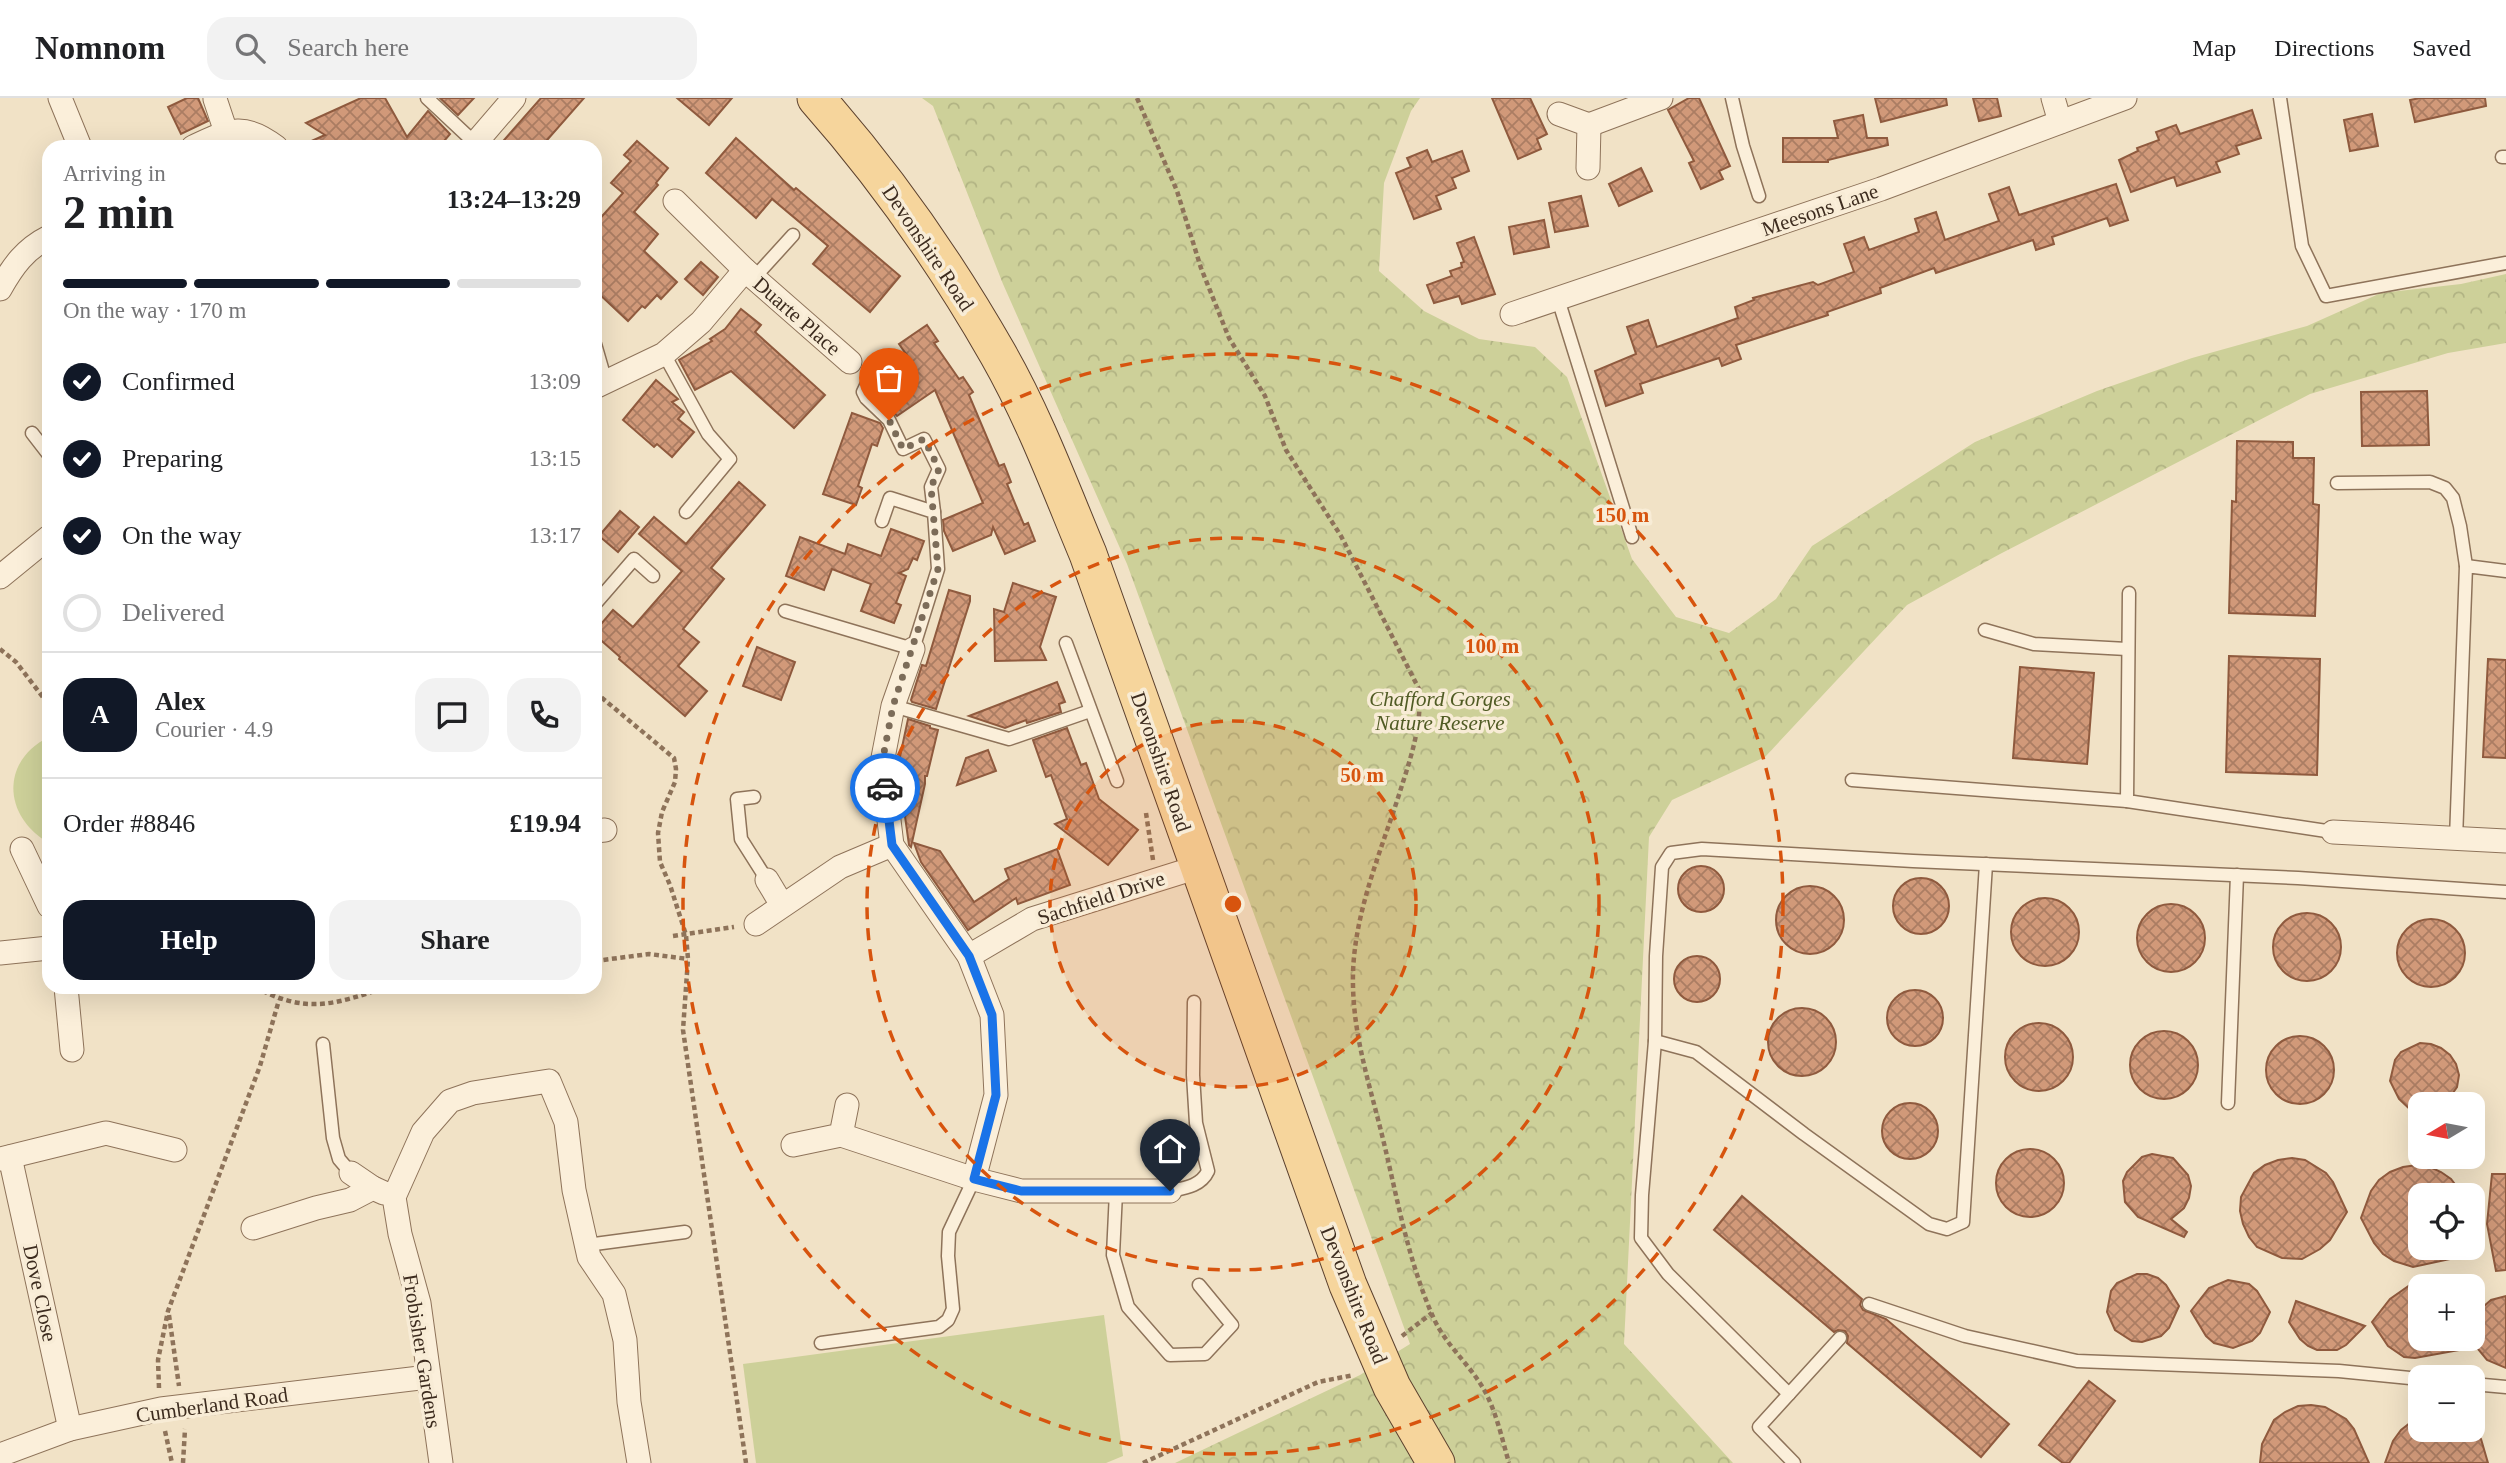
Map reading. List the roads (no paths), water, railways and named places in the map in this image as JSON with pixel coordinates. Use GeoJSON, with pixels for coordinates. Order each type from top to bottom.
{"type":"FeatureCollection","features":[{"type":"Feature","properties":{"kind":"main road","name":"Devonshire Road"},"geometry":{"type":"LineString","coordinates":[[816,98],[855,142],[934,250],[999,355],[1047,454],[1088,554],[1348,1285],[1392,1387],[1436,1463]]}},
{"type":"Feature","properties":{"kind":"street"},"geometry":{"type":"LineString","coordinates":[[61,98],[77,140]]}},
{"type":"Feature","properties":{"kind":"street"},"geometry":{"type":"LineString","coordinates":[[477,140],[514,98]]}},
{"type":"Feature","properties":{"kind":"street"},"geometry":{"type":"LineString","coordinates":[[1559,114],[1589,125],[1661,98]]}},
{"type":"Feature","properties":{"kind":"street"},"geometry":{"type":"LineString","coordinates":[[2053,98],[2060,122]]}},
{"type":"Feature","properties":{"kind":"street","name":"Meesons Lane"},"geometry":{"type":"LineString","coordinates":[[1512,314],[1881,189],[2125,98]]}},
{"type":"Feature","properties":{"kind":"street"},"geometry":{"type":"LineString","coordinates":[[215,99],[226,132]]}},
{"type":"Feature","properties":{"kind":"street"},"geometry":{"type":"LineString","coordinates":[[1588,168],[1589,125]]}},
{"type":"Feature","properties":{"kind":"street"},"geometry":{"type":"LineString","coordinates":[[208,140],[226,132],[251,131],[265,140]]}},
{"type":"Feature","properties":{"kind":"street","name":"Duarte Place"},"geometry":{"type":"LineString","coordinates":[[674,201],[749,274],[850,362]]}},
{"type":"Feature","properties":{"kind":"street"},"geometry":{"type":"LineString","coordinates":[[0,289],[17,261],[42,241]]}},
{"type":"Feature","properties":{"kind":"street","name":"Duarte Place"},"geometry":{"type":"LineString","coordinates":[[602,384],[664,354],[749,274]]}},
{"type":"Feature","properties":{"kind":"street"},"geometry":{"type":"LineString","coordinates":[[0,576],[42,543]]}},
{"type":"Feature","properties":{"kind":"street"},"geometry":{"type":"LineString","coordinates":[[913,649],[893,706],[882,763],[892,845],[969,956],[992,1015],[996,1095],[974,1179]]}},
{"type":"Feature","properties":{"kind":"street"},"geometry":{"type":"LineString","coordinates":[[2333,832],[2506,841]]}},
{"type":"Feature","properties":{"kind":"street"},"geometry":{"type":"LineString","coordinates":[[756,924],[839,867],[892,845]]}},
{"type":"Feature","properties":{"kind":"street"},"geometry":{"type":"LineString","coordinates":[[22,849],[42,891]]}},
{"type":"Feature","properties":{"kind":"street","name":"Sachfield Drive"},"geometry":{"type":"LineString","coordinates":[[969,956],[1032,919],[1198,867]]}},
{"type":"Feature","properties":{"kind":"street"},"geometry":{"type":"LineString","coordinates":[[767,880],[782,905]]}},
{"type":"Feature","properties":{"kind":"street"},"geometry":{"type":"LineString","coordinates":[[0,953],[42,949]]}},
{"type":"Feature","properties":{"kind":"street"},"geometry":{"type":"LineString","coordinates":[[67,994],[72,1050]]}},
{"type":"Feature","properties":{"kind":"street"},"geometry":{"type":"LineString","coordinates":[[253,1228],[316,1208],[383,1193],[423,1132],[450,1101],[473,1093],[549,1081],[566,1122],[574,1191],[589,1256],[614,1294],[625,1340],[629,1402],[639,1463]]}},
{"type":"Feature","properties":{"kind":"street"},"geometry":{"type":"LineString","coordinates":[[841,1135],[847,1105]]}},
{"type":"Feature","properties":{"kind":"street","name":"Dove Close"},"geometry":{"type":"LineString","coordinates":[[70,1429],[5,1158],[106,1133],[175,1150]]}},
{"type":"Feature","properties":{"kind":"street"},"geometry":{"type":"LineString","coordinates":[[793,1145],[841,1135],[974,1179],[1021,1191],[1170,1191]]}},
{"type":"Feature","properties":{"kind":"street"},"geometry":{"type":"LineString","coordinates":[[351,1173],[383,1193]]}},
{"type":"Feature","properties":{"kind":"street","name":"Frobisher Gardens"},"geometry":{"type":"LineString","coordinates":[[383,1193],[400,1234],[419,1303],[441,1463]]}},
{"type":"Feature","properties":{"kind":"street","name":"Cumberland Road"},"geometry":{"type":"LineString","coordinates":[[0,1455],[70,1429],[161,1409],[428,1377]]}},
{"type":"Feature","properties":{"kind":"lane"},"geometry":{"type":"LineString","coordinates":[[427,98],[468,140]]}},
{"type":"Feature","properties":{"kind":"lane"},"geometry":{"type":"LineString","coordinates":[[1732,98],[1743,146],[1759,196]]}},
{"type":"Feature","properties":{"kind":"lane"},"geometry":{"type":"LineString","coordinates":[[2280,98],[2302,246],[2326,296],[2506,263]]}},
{"type":"Feature","properties":{"kind":"lane"},"geometry":{"type":"LineString","coordinates":[[749,274],[793,234]]}},
{"type":"Feature","properties":{"kind":"lane"},"geometry":{"type":"LineString","coordinates":[[1558,299],[1632,537]]}},
{"type":"Feature","properties":{"kind":"lane"},"geometry":{"type":"LineString","coordinates":[[664,354],[708,434],[730,459],[685,512]]}},
{"type":"Feature","properties":{"kind":"lane"},"geometry":{"type":"LineString","coordinates":[[785,611],[913,649],[938,569],[931,487],[939,469],[924,439],[903,449],[889,420],[866,398],[863,391],[874,369]]}},
{"type":"Feature","properties":{"kind":"lane"},"geometry":{"type":"LineString","coordinates":[[32,433],[42,446]]}},
{"type":"Feature","properties":{"kind":"lane"},"geometry":{"type":"LineString","coordinates":[[2337,483],[2430,482],[2445,488],[2453,498],[2466,566],[2456,839]]}},
{"type":"Feature","properties":{"kind":"lane"},"geometry":{"type":"LineString","coordinates":[[882,521],[890,498],[934,512]]}},
{"type":"Feature","properties":{"kind":"lane"},"geometry":{"type":"LineString","coordinates":[[602,596],[634,559],[653,576]]}},
{"type":"Feature","properties":{"kind":"lane"},"geometry":{"type":"LineString","coordinates":[[2466,566],[2506,570]]}},
{"type":"Feature","properties":{"kind":"lane"},"geometry":{"type":"LineString","coordinates":[[2127,801],[2129,593]]}},
{"type":"Feature","properties":{"kind":"lane"},"geometry":{"type":"LineString","coordinates":[[1985,630],[2034,644],[2127,649]]}},
{"type":"Feature","properties":{"kind":"lane"},"geometry":{"type":"LineString","coordinates":[[1066,643],[1116,781]]}},
{"type":"Feature","properties":{"kind":"lane"},"geometry":{"type":"LineString","coordinates":[[893,706],[1009,739],[1090,711]]}},
{"type":"Feature","properties":{"kind":"lane"},"geometry":{"type":"LineString","coordinates":[[1852,780],[2127,801],[2333,832]]}},
{"type":"Feature","properties":{"kind":"lane"},"geometry":{"type":"LineString","coordinates":[[754,796],[737,799],[741,839],[767,880]]}},
{"type":"Feature","properties":{"kind":"lane"},"geometry":{"type":"LineString","coordinates":[[1789,1394],[1668,1274],[1641,1238],[1655,1041],[1656,956],[1662,867],[1671,853],[1702,849],[2237,875],[2506,892]]}},
{"type":"Feature","properties":{"kind":"lane"},"geometry":{"type":"LineString","coordinates":[[1655,1041],[1696,1052],[1928,1224],[1947,1229],[1963,1222],[1986,864]]}},
{"type":"Feature","properties":{"kind":"lane"},"geometry":{"type":"LineString","coordinates":[[2228,1103],[2237,875]]}},
{"type":"Feature","properties":{"kind":"lane"},"geometry":{"type":"LineString","coordinates":[[1170,1191],[1190,1187],[1204,1179],[1208,1171],[1196,1123],[1193,1075],[1194,1002]]}},
{"type":"Feature","properties":{"kind":"lane"},"geometry":{"type":"LineString","coordinates":[[323,1044],[333,1138],[339,1159],[351,1173]]}},
{"type":"Feature","properties":{"kind":"lane"},"geometry":{"type":"LineString","coordinates":[[821,1343],[939,1327],[948,1320],[953,1309],[948,1256],[949,1232],[974,1179]]}},
{"type":"Feature","properties":{"kind":"lane"},"geometry":{"type":"LineString","coordinates":[[1116,1192],[1113,1255],[1128,1307],[1170,1355],[1205,1354],[1232,1325],[1199,1285]]}},
{"type":"Feature","properties":{"kind":"lane"},"geometry":{"type":"LineString","coordinates":[[587,1245],[685,1232]]}},
{"type":"Feature","properties":{"kind":"lane"},"geometry":{"type":"LineString","coordinates":[[1868,1304],[1965,1336],[2077,1361],[2339,1371],[2408,1378]]}},
{"type":"Feature","properties":{"kind":"lane"},"geometry":{"type":"LineString","coordinates":[[1794,1463],[1759,1427],[1840,1338]]}},
{"type":"Feature","properties":{"kind":"lane"},"geometry":{"type":"LineString","coordinates":[[2485,1385],[2506,1387]]}},
{"type":"Feature","properties":{"kind":"park label","name":"Chafford Gorges Nature Reserve"},"geometry":{"type":"Point","coordinates":[1440,711]}}]}
